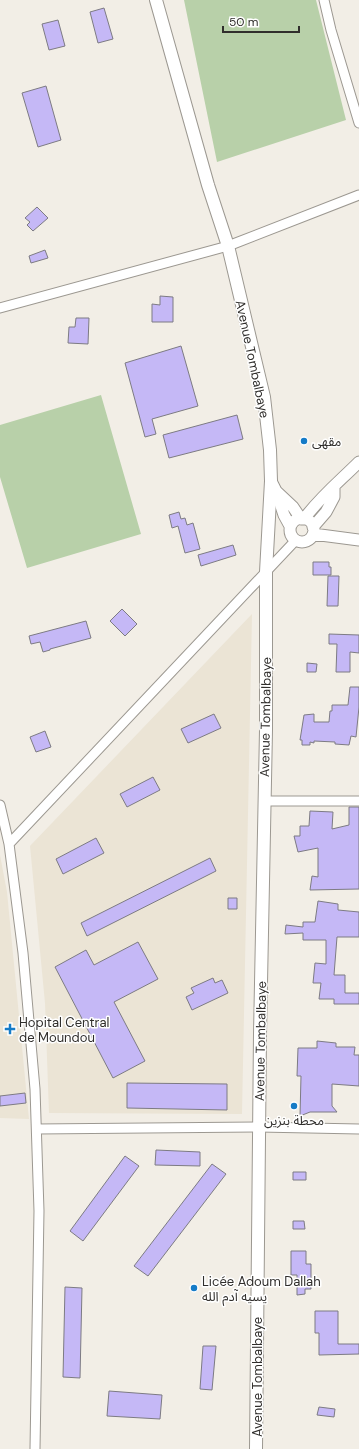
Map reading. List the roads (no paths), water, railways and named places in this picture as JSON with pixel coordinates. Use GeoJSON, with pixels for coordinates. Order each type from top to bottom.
{"type":"FeatureCollection","features":[{"type":"Feature","properties":{"kind":"main road","name":"Avenue Tombalbaye"},"geometry":{"type":"LineString","coordinates":[[156,0],[208,185],[228,246],[264,397],[274,486],[266,572],[256,1449]]}},
{"type":"Feature","properties":{"kind":"street"},"geometry":{"type":"LineString","coordinates":[[324,0],[331,30],[359,123]]}},
{"type":"Feature","properties":{"kind":"street"},"geometry":{"type":"LineString","coordinates":[[0,308],[228,246],[359,195]]}},
{"type":"Feature","properties":{"kind":"street"},"geometry":{"type":"LineString","coordinates":[[290,526],[294,521],[302,519],[327,491],[334,487],[359,462]]}},
{"type":"Feature","properties":{"kind":"street"},"geometry":{"type":"LineString","coordinates":[[274,486],[302,519],[310,522],[313,530]]}},
{"type":"Feature","properties":{"kind":"street"},"geometry":{"type":"LineString","coordinates":[[274,486],[284,515],[290,526],[290,535],[295,540],[301,542],[306,542],[311,538],[313,530],[326,512],[334,497],[334,487]]}},
{"type":"Feature","properties":{"kind":"street"},"geometry":{"type":"LineString","coordinates":[[313,530],[359,540]]}},
{"type":"Feature","properties":{"kind":"street"},"geometry":{"type":"LineString","coordinates":[[8,844],[295,540]]}},
{"type":"Feature","properties":{"kind":"street"},"geometry":{"type":"LineString","coordinates":[[264,801],[359,801]]}},
{"type":"Feature","properties":{"kind":"street"},"geometry":{"type":"LineString","coordinates":[[0,805],[8,844],[23,953],[35,1089],[39,1211],[35,1449]]}},
{"type":"Feature","properties":{"kind":"street"},"geometry":{"type":"LineString","coordinates":[[37,1129],[259,1127],[359,1129]]}},
{"type":"Feature","properties":{"kind":"place","name":"مقهى"},"geometry":{"type":"Point","coordinates":[304,441]}},
{"type":"Feature","properties":{"kind":"place","name":"Hopital Central de Moundou"},"geometry":{"type":"Point","coordinates":[10,1029]}},
{"type":"Feature","properties":{"kind":"place","name":"محطة بنزين"},"geometry":{"type":"Point","coordinates":[294,1106]}},
{"type":"Feature","properties":{"kind":"place","name":"Licée Adoum Dallah يسيه آدم الله"},"geometry":{"type":"Point","coordinates":[194,1288]}}]}
